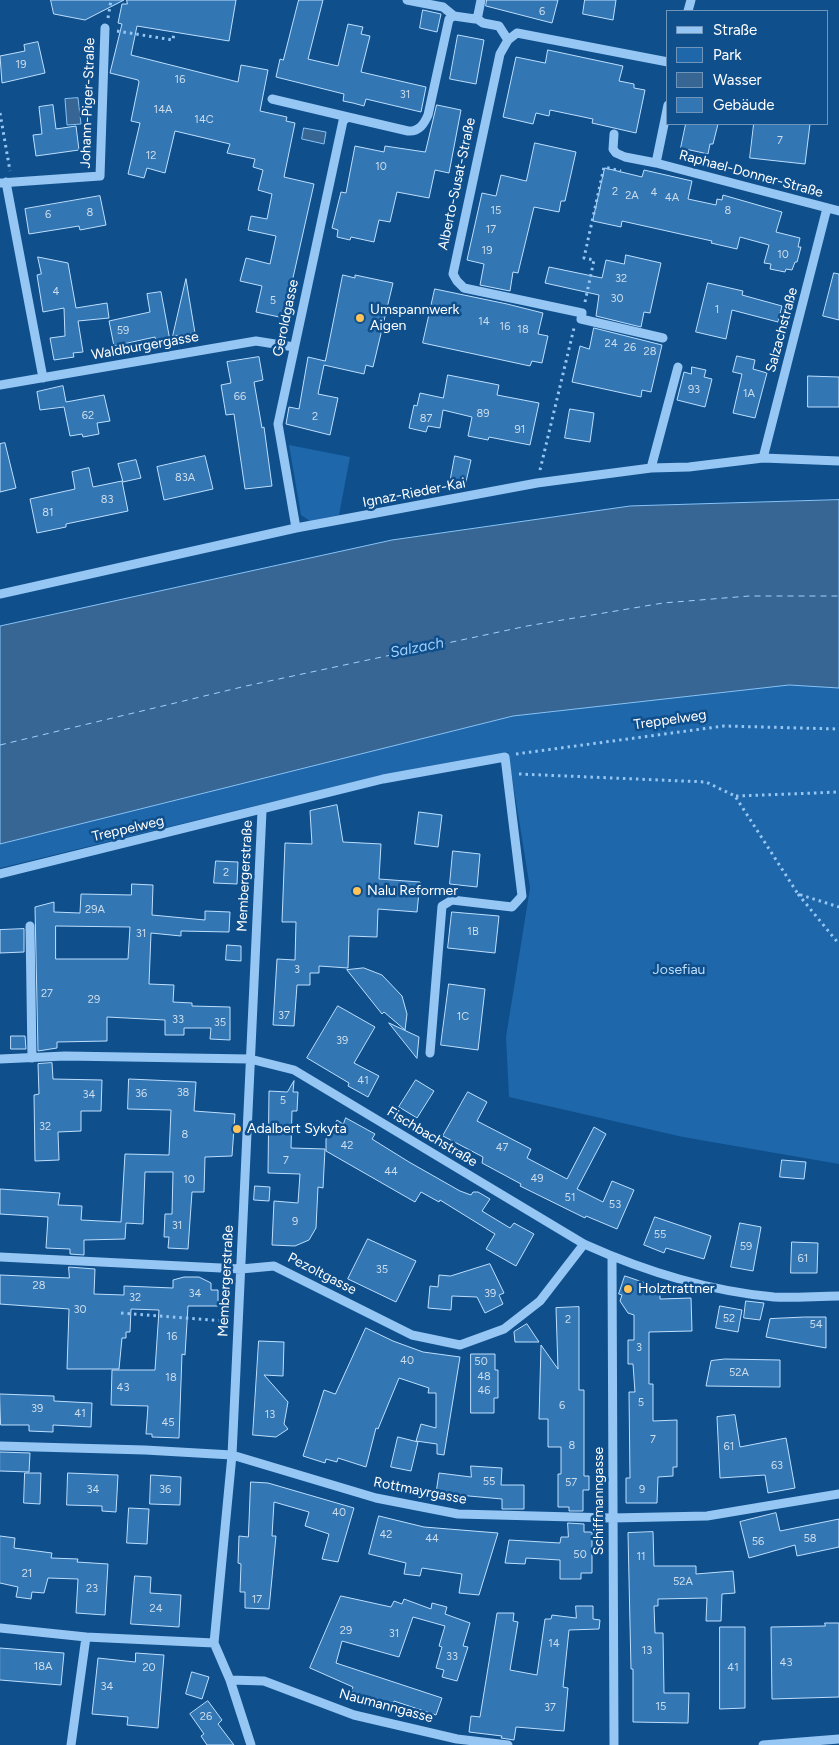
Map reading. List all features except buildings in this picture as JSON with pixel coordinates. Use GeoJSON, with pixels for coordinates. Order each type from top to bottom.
{"type":"FeatureCollection","features":[{"type":"Feature","properties":{"kind":"street"},"geometry":{"type":"LineString","coordinates":[[407,0],[443,7],[454,16],[476,18],[483,23],[499,26],[508,40],[517,33],[666,62]]}},
{"type":"Feature","properties":{"kind":"street"},"geometry":{"type":"LineString","coordinates":[[476,18],[481,0]]}},
{"type":"Feature","properties":{"kind":"street"},"geometry":{"type":"LineString","coordinates":[[272,99],[414,131],[420,127],[428,115],[449,19],[454,16]]}},
{"type":"Feature","properties":{"kind":"street","name":"Johann-Piger-Straße"},"geometry":{"type":"LineString","coordinates":[[43,378],[21,261],[3,183],[100,176],[105,28]]}},
{"type":"Feature","properties":{"kind":"street","name":"Alberto-Susat-Straße"},"geometry":{"type":"LineString","coordinates":[[508,40],[500,54],[453,274],[464,288],[582,316],[663,338]]}},
{"type":"Feature","properties":{"kind":"street"},"geometry":{"type":"LineString","coordinates":[[656,163],[666,115]]}},
{"type":"Feature","properties":{"kind":"street","name":"Geroldgasse"},"geometry":{"type":"LineString","coordinates":[[296,528],[278,424],[343,122],[348,117]]}},
{"type":"Feature","properties":{"kind":"street"},"geometry":{"type":"LineString","coordinates":[[614,134],[613,149],[625,158]]}},
{"type":"Feature","properties":{"kind":"street","name":"Raphael-Donner-Straße"},"geometry":{"type":"LineString","coordinates":[[625,158],[656,163],[839,211]]}},
{"type":"Feature","properties":{"kind":"street","name":"Salzachstraße"},"geometry":{"type":"LineString","coordinates":[[762,458],[828,208]]}},
{"type":"Feature","properties":{"kind":"street","name":"Waldburgergasse"},"geometry":{"type":"LineString","coordinates":[[0,384],[256,341],[294,347]]}},
{"type":"Feature","properties":{"kind":"street"},"geometry":{"type":"LineString","coordinates":[[651,468],[678,367]]}},
{"type":"Feature","properties":{"kind":"street","name":"Ignaz-Rieder-Kai"},"geometry":{"type":"LineString","coordinates":[[0,594],[296,528],[537,483],[651,468],[689,467],[762,458],[839,461]]}},
{"type":"Feature","properties":{"kind":"street"},"geometry":{"type":"LineString","coordinates":[[430,1052],[442,906],[452,900],[512,907],[522,896],[505,757]]}},
{"type":"Feature","properties":{"kind":"street","name":"Treppelweg"},"geometry":{"type":"LineString","coordinates":[[0,874],[262,811],[384,779],[505,757]]}},
{"type":"Feature","properties":{"kind":"street","name":"Membergerstraße"},"geometry":{"type":"LineString","coordinates":[[251,1745],[230,1680],[214,1643],[232,1456],[262,811]]}},
{"type":"Feature","properties":{"kind":"street"},"geometry":{"type":"LineString","coordinates":[[30,926],[32,1058]]}},
{"type":"Feature","properties":{"kind":"street","name":"Fischbachstraße"},"geometry":{"type":"LineString","coordinates":[[0,1059],[65,1056],[250,1059],[294,1070],[584,1244],[612,1257],[714,1289],[776,1297],[839,1296]]}},
{"type":"Feature","properties":{"kind":"street","name":"Pezoltgasse"},"geometry":{"type":"LineString","coordinates":[[0,1257],[241,1269],[274,1266],[412,1335],[460,1345],[504,1329],[540,1301],[584,1244]]}},
{"type":"Feature","properties":{"kind":"street","name":"Schiffmanngasse"},"geometry":{"type":"LineString","coordinates":[[612,1257],[614,1745]]}},
{"type":"Feature","properties":{"kind":"street","name":"Rottmayrgasse"},"geometry":{"type":"LineString","coordinates":[[0,1446],[145,1450],[232,1456],[376,1498],[458,1514],[612,1518],[707,1516],[839,1494]]}},
{"type":"Feature","properties":{"kind":"street"},"geometry":{"type":"LineString","coordinates":[[0,1628],[86,1637],[214,1643]]}},
{"type":"Feature","properties":{"kind":"street"},"geometry":{"type":"LineString","coordinates":[[72,1745],[86,1637]]}},
{"type":"Feature","properties":{"kind":"street","name":"Naumanngasse"},"geometry":{"type":"LineString","coordinates":[[230,1680],[264,1681],[354,1715],[457,1739],[508,1745]]}},
{"type":"Feature","properties":{"kind":"street"},"geometry":{"type":"LineString","coordinates":[[763,1745],[839,1739]]}},
{"type":"Feature","properties":{"kind":"path"},"geometry":{"type":"LineString","coordinates":[[105,28],[173,40],[174,32]]}},
{"type":"Feature","properties":{"kind":"path"},"geometry":{"type":"LineString","coordinates":[[0,114],[9,170]]}},
{"type":"Feature","properties":{"kind":"path"},"geometry":{"type":"LineString","coordinates":[[537,483],[575,322],[582,316],[594,260],[584,258],[604,167],[622,171],[625,158]]}},
{"type":"Feature","properties":{"kind":"path","name":"Treppelweg"},"geometry":{"type":"LineString","coordinates":[[505,757],[724,726],[839,729]]}},
{"type":"Feature","properties":{"kind":"path"},"geometry":{"type":"LineString","coordinates":[[508,773],[706,782],[735,796],[839,792]]}},
{"type":"Feature","properties":{"kind":"path"},"geometry":{"type":"LineString","coordinates":[[735,796],[798,894],[839,944]]}},
{"type":"Feature","properties":{"kind":"path"},"geometry":{"type":"LineString","coordinates":[[798,894],[839,907]]}},
{"type":"Feature","properties":{"kind":"path"},"geometry":{"type":"LineString","coordinates":[[121,1313],[238,1322]]}},
{"type":"Feature","properties":{"kind":"green space"},"geometry":{"type":"Polygon","coordinates":[[[289,445],[350,457],[339,515],[310,521],[301,515],[289,445]]]}},
{"type":"Feature","properties":{"kind":"green space","name":"Josefiau"},"geometry":{"type":"Polygon","coordinates":[[[789,685],[839,688],[839,1164],[683,1137],[509,1097],[506,1037],[530,888],[508,752],[275,801],[0,868],[0,844],[513,716],[789,685]]]}},
{"type":"Feature","properties":{"kind":"water"},"geometry":{"type":"Polygon","coordinates":[[[78,98],[81,124],[67,125],[65,99],[78,98]]]}},
{"type":"Feature","properties":{"kind":"water"},"geometry":{"type":"Polygon","coordinates":[[[304,128],[326,132],[324,144],[302,139],[304,128]]]}},
{"type":"Feature","properties":{"kind":"water","name":"Salzach"},"geometry":{"type":"Polygon","coordinates":[[[839,500],[839,688],[789,685],[513,716],[0,844],[0,626],[392,540],[630,506],[839,500]]]}},
{"type":"Feature","properties":{"kind":"ferry route"},"geometry":{"type":"LineString","coordinates":[[0,745],[246,686],[527,626],[663,603],[749,596],[839,596]]}},
{"type":"Feature","properties":{"kind":"place","name":"Umspannwerk Aigen"},"geometry":{"type":"Point","coordinates":[360,318]}},
{"type":"Feature","properties":{"kind":"place","name":"Nalu Reformer"},"geometry":{"type":"Point","coordinates":[357,891]}},
{"type":"Feature","properties":{"kind":"place","name":"Adalbert Sykyta"},"geometry":{"type":"Point","coordinates":[237,1129]}},
{"type":"Feature","properties":{"kind":"place","name":"Holztrattner"},"geometry":{"type":"Point","coordinates":[628,1289]}}]}
